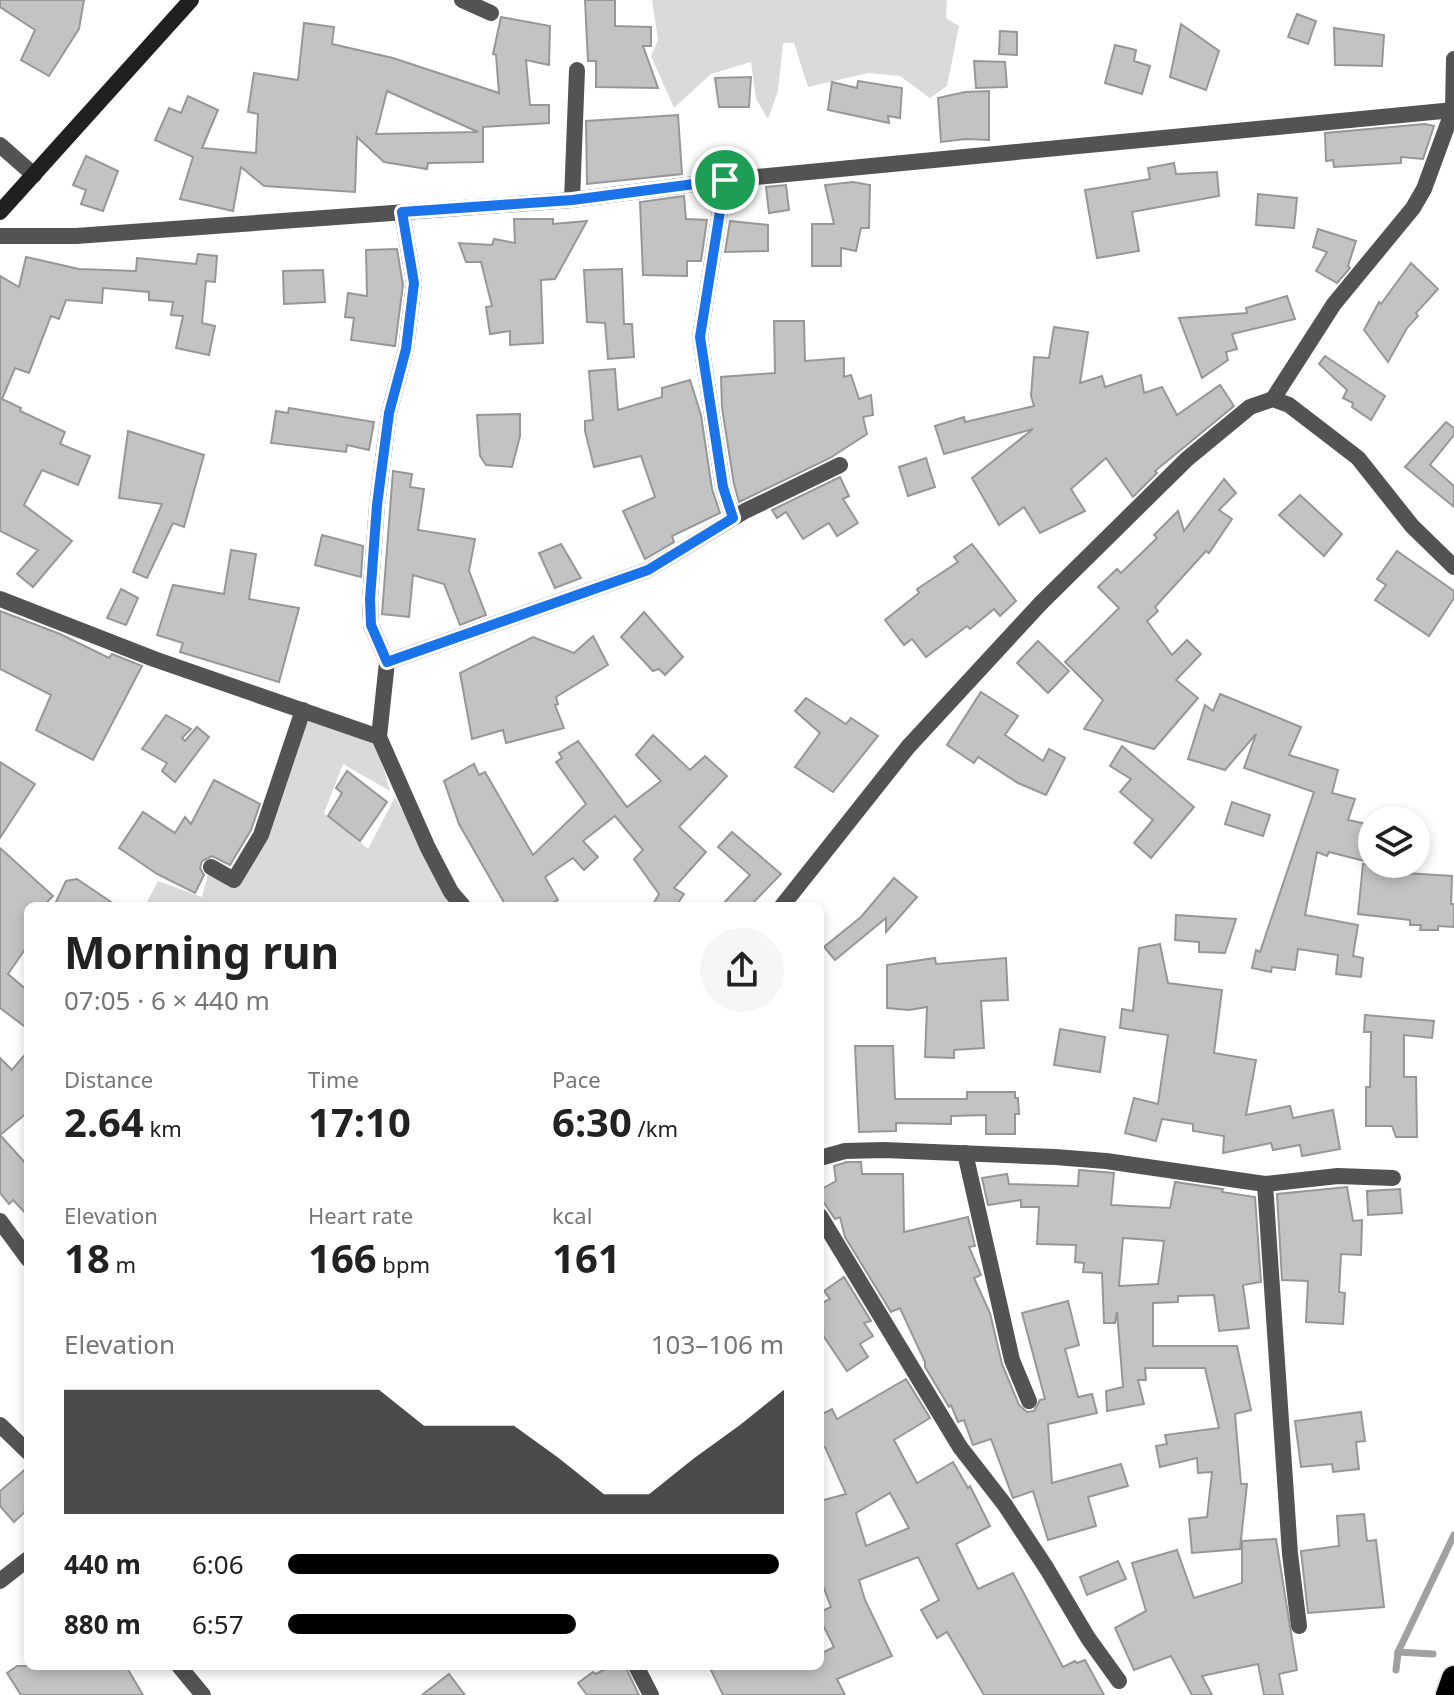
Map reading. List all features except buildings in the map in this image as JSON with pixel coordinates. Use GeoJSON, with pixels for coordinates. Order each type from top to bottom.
{"type":"FeatureCollection","features":[{"type":"Feature","properties":{"kind":"highway"},"geometry":{"type":"LineString","coordinates":[[1448,1695],[1454,1678]]}},
{"type":"Feature","properties":{"kind":"main road"},"geometry":{"type":"LineString","coordinates":[[0,212],[191,0]]}},
{"type":"Feature","properties":{"kind":"street"},"geometry":{"type":"LineString","coordinates":[[462,0],[491,13]]}},
{"type":"Feature","properties":{"kind":"street"},"geometry":{"type":"LineString","coordinates":[[785,902],[908,747],[1041,603],[1187,459],[1250,407],[1273,399],[1334,304],[1413,208],[1424,189],[1454,110],[1454,59]]}},
{"type":"Feature","properties":{"kind":"street"},"geometry":{"type":"LineString","coordinates":[[572,200],[577,70]]}},
{"type":"Feature","properties":{"kind":"street"},"geometry":{"type":"LineString","coordinates":[[0,236],[76,236],[572,200],[725,180],[1454,110]]}},
{"type":"Feature","properties":{"kind":"street"},"geometry":{"type":"LineString","coordinates":[[0,145],[34,175]]}},
{"type":"Feature","properties":{"kind":"street"},"geometry":{"type":"LineString","coordinates":[[725,180],[700,337],[723,487],[733,518]]}},
{"type":"Feature","properties":{"kind":"street"},"geometry":{"type":"LineString","coordinates":[[402,212],[414,283],[406,349],[389,413],[377,505],[371,625],[387,662],[379,737],[428,848],[460,902]]}},
{"type":"Feature","properties":{"kind":"street"},"geometry":{"type":"LineString","coordinates":[[1273,399],[1289,405],[1358,458],[1412,526],[1454,567]]}},
{"type":"Feature","properties":{"kind":"street"},"geometry":{"type":"LineString","coordinates":[[387,662],[648,570],[733,518],[840,465]]}},
{"type":"Feature","properties":{"kind":"street"},"geometry":{"type":"LineString","coordinates":[[0,599],[154,659],[379,737]]}},
{"type":"Feature","properties":{"kind":"street"},"geometry":{"type":"LineString","coordinates":[[211,867],[234,880],[261,835],[303,710]]}},
{"type":"Feature","properties":{"kind":"street"},"geometry":{"type":"LineString","coordinates":[[824,1157],[845,1151],[965,1153],[1106,1161],[1265,1184],[1338,1176],[1393,1178]]}},
{"type":"Feature","properties":{"kind":"street"},"geometry":{"type":"LineString","coordinates":[[965,1153],[1012,1360],[1029,1401]]}},
{"type":"Feature","properties":{"kind":"street"},"geometry":{"type":"LineString","coordinates":[[1265,1184],[1290,1554],[1299,1626]]}},
{"type":"Feature","properties":{"kind":"street"},"geometry":{"type":"LineString","coordinates":[[0,1221],[24,1254]]}},
{"type":"Feature","properties":{"kind":"street"},"geometry":{"type":"LineString","coordinates":[[824,1223],[960,1447],[1005,1505],[1088,1638],[1119,1681]]}},
{"type":"Feature","properties":{"kind":"street"},"geometry":{"type":"LineString","coordinates":[[0,1425],[24,1448]]}},
{"type":"Feature","properties":{"kind":"street"},"geometry":{"type":"LineString","coordinates":[[0,1581],[24,1562]]}},
{"type":"Feature","properties":{"kind":"street"},"geometry":{"type":"LineString","coordinates":[[182,1670],[203,1695]]}},
{"type":"Feature","properties":{"kind":"street"},"geometry":{"type":"LineString","coordinates":[[638,1670],[651,1695]]}},
{"type":"Feature","properties":{"kind":"shaded area"},"geometry":{"type":"Polygon","coordinates":[[[652,0],[947,0],[946,18],[959,26],[947,86],[930,98],[900,76],[868,73],[808,87],[794,43],[783,43],[778,91],[768,119],[756,99],[751,62],[711,74],[674,108],[651,56],[658,40],[652,0]]]}},
{"type":"Feature","properties":{"kind":"shaded area"},"geometry":{"type":"Polygon","coordinates":[[[309,718],[377,745],[390,791],[343,764],[324,813],[368,849],[395,797],[451,902],[147,902],[158,881],[202,897],[208,874],[239,884],[309,718]]]}},
{"type":"Feature","properties":{"kind":"waterway"},"geometry":{"type":"LineString","coordinates":[[1396,1670],[1398,1652],[1454,1535]]}},
{"type":"Feature","properties":{"kind":"waterway"},"geometry":{"type":"LineString","coordinates":[[1398,1652],[1433,1654]]}},
{"type":"Feature","properties":{"kind":"route"},"geometry":{"type":"LineString","coordinates":[[725,180],[700,337],[723,487],[733,518],[648,570],[387,662],[371,625],[370,599],[377,505],[389,413],[406,349],[414,283],[402,212],[572,200],[725,180]]}}]}
